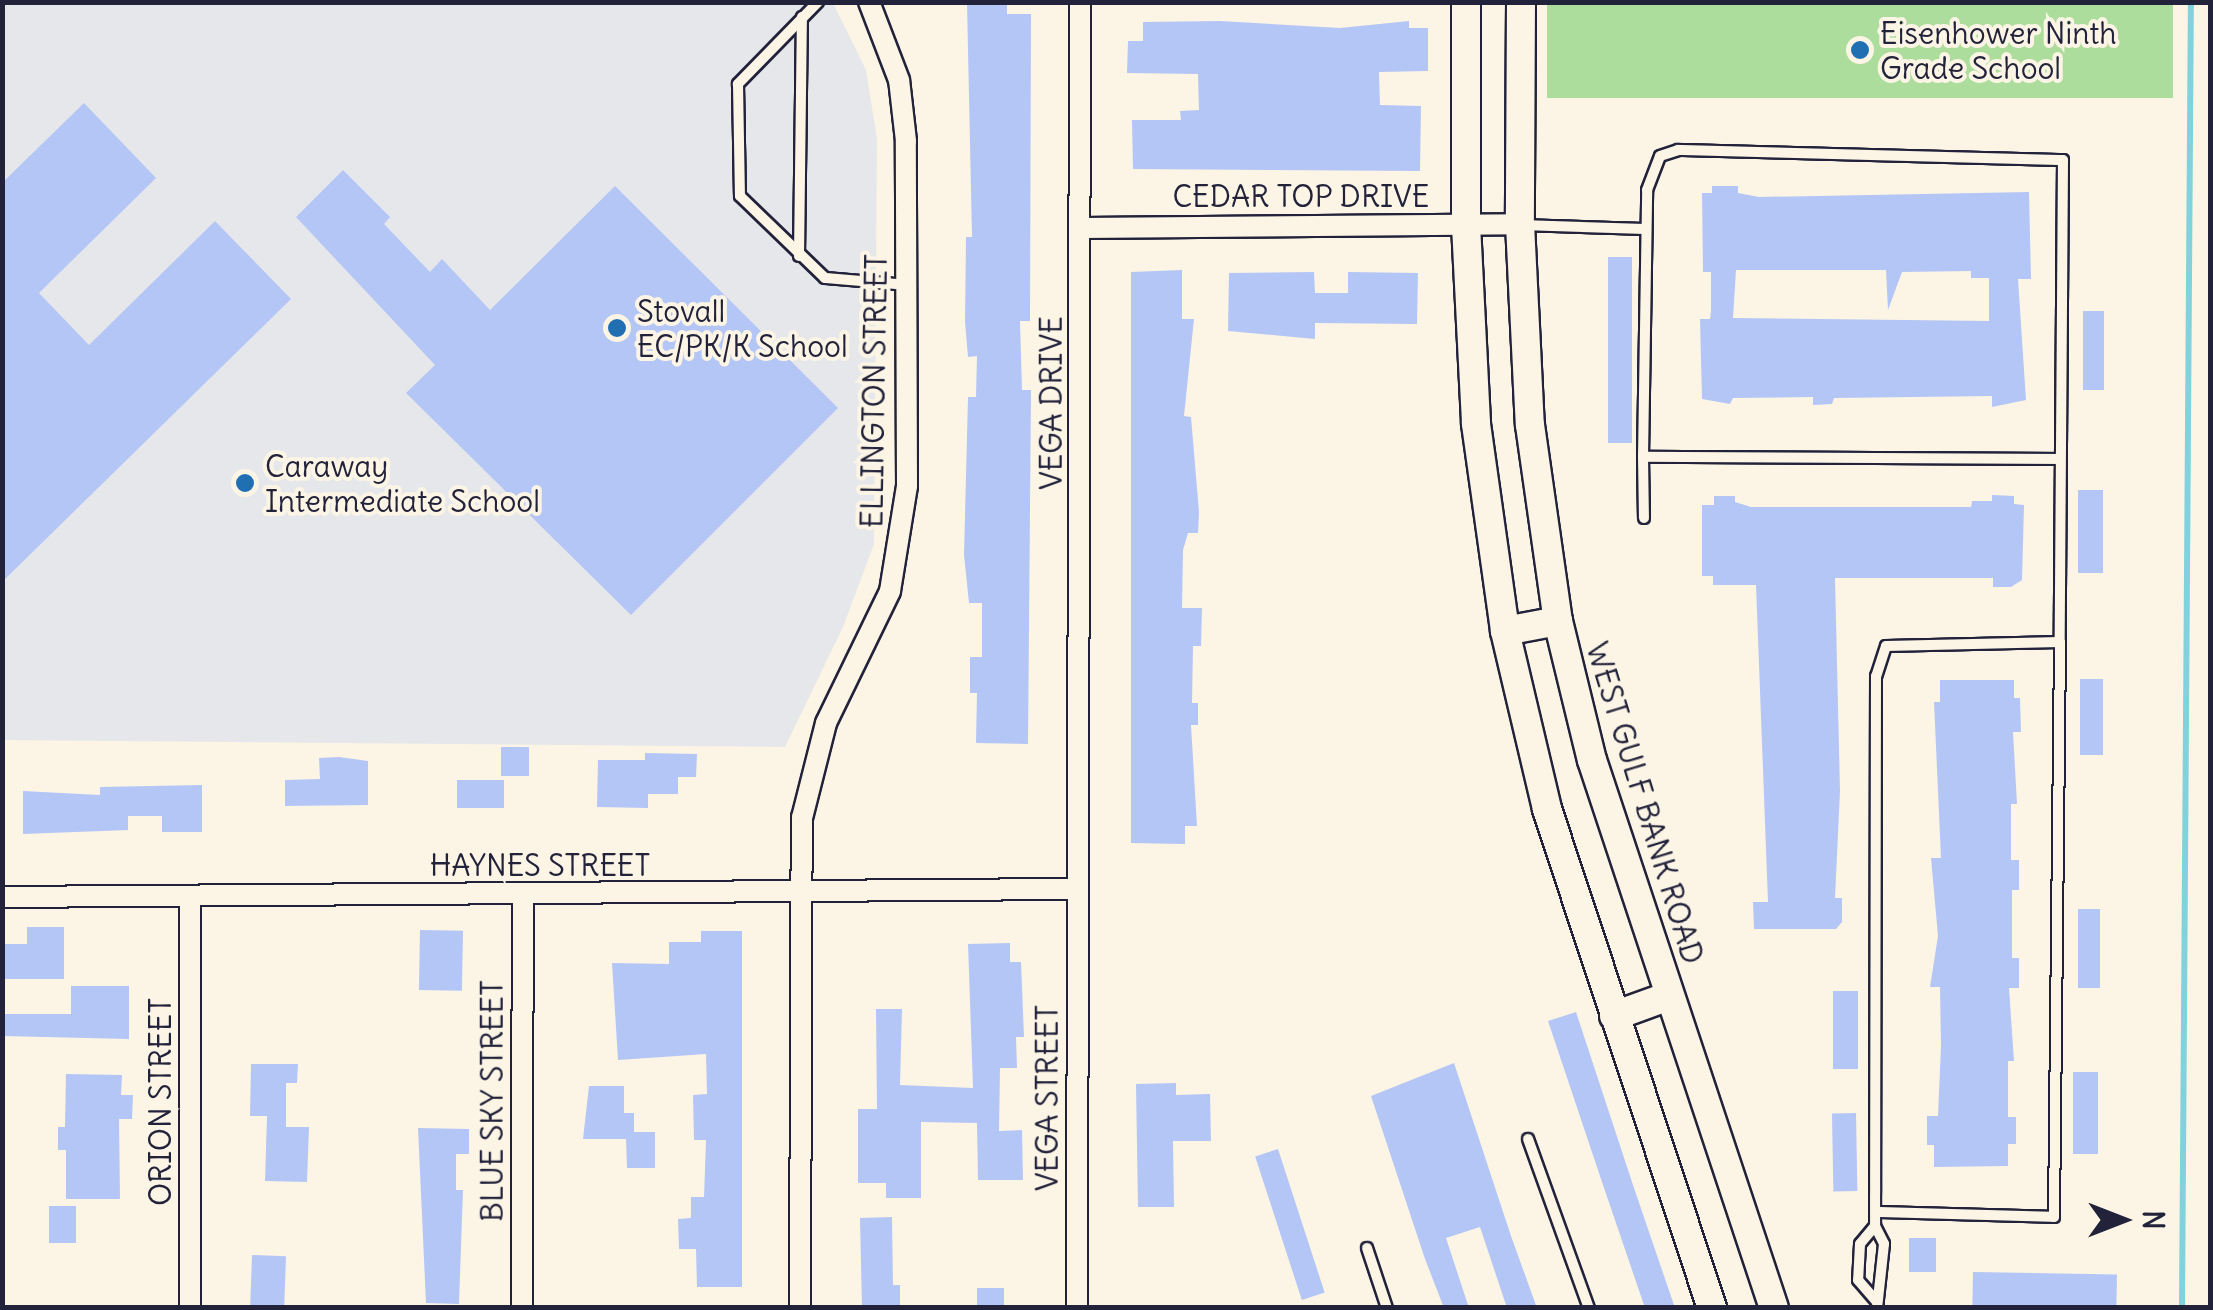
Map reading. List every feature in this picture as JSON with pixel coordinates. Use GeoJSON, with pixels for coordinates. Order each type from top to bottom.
{"type":"FeatureCollection","features":[{"type":"Feature","properties":{"kind":"main road"},"geometry":{"type":"LineString","coordinates":[[1466,2],[1466,225],[1476,424],[1505,631],[1547,810],[1712,1308]]}},
{"type":"Feature","properties":{"kind":"main road","name":"WEST GULF BANK ROAD"},"geometry":{"type":"LineString","coordinates":[[1521,2],[1520,224],[1530,425],[1558,621],[1592,760],[1774,1308]]}},
{"type":"Feature","properties":{"kind":"main road"},"geometry":{"type":"LineString","coordinates":[[1505,631],[1558,621]]}},
{"type":"Feature","properties":{"kind":"main road"},"geometry":{"type":"LineString","coordinates":[[1614,1016],[1670,996]]}},
{"type":"Feature","properties":{"kind":"street","name":"ELLINGTON STREET"},"geometry":{"type":"LineString","coordinates":[[800,1308],[802,818],[812,764],[890,591],[903,539],[906,285],[899,80],[869,2]]}},
{"type":"Feature","properties":{"kind":"street","name":"VEGA DRIVE"},"geometry":{"type":"LineString","coordinates":[[1077,889],[1080,2]]}},
{"type":"Feature","properties":{"kind":"street","name":"CEDAR TOP DRIVE"},"geometry":{"type":"LineString","coordinates":[[1082,228],[1520,224]]}},
{"type":"Feature","properties":{"kind":"street","name":"HAYNES STREET"},"geometry":{"type":"LineString","coordinates":[[2,897],[802,896],[1077,889]]}},
{"type":"Feature","properties":{"kind":"street","name":"VEGA STREET"},"geometry":{"type":"LineString","coordinates":[[1077,889],[1077,1308]]}},
{"type":"Feature","properties":{"kind":"street","name":"BLUE SKY STREET"},"geometry":{"type":"LineString","coordinates":[[522,895],[522,1308]]}},
{"type":"Feature","properties":{"kind":"street","name":"ORION STREET"},"geometry":{"type":"LineString","coordinates":[[190,896],[190,1308]]}},
{"type":"Feature","properties":{"kind":"lane"},"geometry":{"type":"LineString","coordinates":[[818,2],[746,70],[736,98],[740,196],[825,278],[846,284],[906,285]]}},
{"type":"Feature","properties":{"kind":"lane"},"geometry":{"type":"LineString","coordinates":[[799,256],[802,17]]}},
{"type":"Feature","properties":{"kind":"lane"},"geometry":{"type":"LineString","coordinates":[[1644,518],[1645,230],[1648,190],[1660,156],[1678,150],[2063,160],[2054,1217],[1876,1212]]}},
{"type":"Feature","properties":{"kind":"lane"},"geometry":{"type":"LineString","coordinates":[[1520,224],[1645,230]]}},
{"type":"Feature","properties":{"kind":"lane"},"geometry":{"type":"LineString","coordinates":[[1642,457],[2058,458]]}},
{"type":"Feature","properties":{"kind":"lane"},"geometry":{"type":"LineString","coordinates":[[1877,1304],[1884,1244],[1875,1226],[1881,661],[1886,646],[2060,642]]}},
{"type":"Feature","properties":{"kind":"lane"},"geometry":{"type":"LineString","coordinates":[[1528,1139],[1589,1308]]}},
{"type":"Feature","properties":{"kind":"lane"},"geometry":{"type":"LineString","coordinates":[[1875,1226],[1860,1244],[1858,1280],[1877,1304]]}},
{"type":"Feature","properties":{"kind":"lane"},"geometry":{"type":"LineString","coordinates":[[1367,1248],[1388,1308]]}},
{"type":"Feature","properties":{"kind":"shaded area"},"geometry":{"type":"Polygon","coordinates":[[[3,3],[833,3],[866,70],[877,139],[874,544],[843,627],[785,747],[3,740],[3,3]]]}},
{"type":"Feature","properties":{"kind":"green space","name":"Eisenhower Ninth Grade School"},"geometry":{"type":"Polygon","coordinates":[[[1547,3],[2173,3],[2173,98],[1547,98],[1547,3]]]}},
{"type":"Feature","properties":{"kind":"building"},"geometry":{"type":"Polygon","coordinates":[[[967,3],[1007,3],[1007,14],[1031,14],[1030,321],[1020,321],[1022,390],[1031,390],[1028,744],[976,743],[977,693],[970,693],[970,657],[982,657],[982,603],[969,603],[964,555],[968,397],[976,397],[977,356],[968,357],[965,322],[966,237],[972,237],[967,3]]]}},
{"type":"Feature","properties":{"kind":"building"},"geometry":{"type":"Polygon","coordinates":[[[1220,21],[1340,28],[1409,21],[1409,28],[1428,28],[1428,71],[1379,72],[1380,105],[1421,106],[1420,171],[1133,169],[1132,120],[1181,120],[1180,111],[1199,110],[1198,74],[1127,73],[1128,41],[1143,41],[1143,22],[1220,21]]]}},
{"type":"Feature","properties":{"kind":"building"},"geometry":{"type":"Polygon","coordinates":[[[84,103],[156,178],[39,293],[89,345],[215,221],[291,299],[2,582],[2,183],[84,103]]]}},
{"type":"Feature","properties":{"kind":"building"},"geometry":{"type":"Polygon","coordinates":[[[343,170],[390,217],[384,224],[430,272],[442,259],[490,310],[615,186],[838,408],[631,615],[406,393],[435,365],[296,217],[343,170]]]}},
{"type":"Feature","properties":{"kind":"building"},"geometry":{"type":"Polygon","coordinates":[[[1712,186],[1738,186],[1738,193],[1759,197],[2029,192],[2031,279],[2018,279],[2026,400],[1992,407],[1992,396],[1834,398],[1832,404],[1813,405],[1813,397],[1733,398],[1730,404],[1702,399],[1700,319],[1710,319],[1711,272],[1703,272],[1702,193],[1712,193],[1712,186]],[[1736,270],[1733,318],[1989,321],[1989,278],[1971,278],[1971,271],[1902,272],[1888,310],[1886,270],[1736,270]]]}},
{"type":"Feature","properties":{"kind":"building"},"geometry":{"type":"Polygon","coordinates":[[[1608,257],[1632,257],[1632,443],[1608,443],[1608,257]]]}},
{"type":"Feature","properties":{"kind":"building"},"geometry":{"type":"Polygon","coordinates":[[[1182,270],[1182,319],[1194,319],[1184,416],[1191,417],[1199,512],[1198,533],[1188,533],[1183,550],[1182,608],[1202,608],[1201,646],[1193,646],[1192,703],[1198,703],[1198,725],[1191,725],[1197,826],[1185,826],[1185,844],[1131,843],[1131,272],[1182,270]]]}},
{"type":"Feature","properties":{"kind":"building"},"geometry":{"type":"Polygon","coordinates":[[[1314,272],[1315,293],[1348,293],[1348,272],[1418,273],[1417,324],[1315,323],[1315,339],[1228,331],[1229,273],[1314,272]]]}},
{"type":"Feature","properties":{"kind":"building"},"geometry":{"type":"Polygon","coordinates":[[[2083,311],[2104,311],[2104,390],[2083,390],[2083,311]]]}},
{"type":"Feature","properties":{"kind":"building"},"geometry":{"type":"Polygon","coordinates":[[[2078,490],[2103,490],[2103,573],[2078,573],[2078,490]]]}},
{"type":"Feature","properties":{"kind":"building"},"geometry":{"type":"Polygon","coordinates":[[[1992,495],[2014,496],[2014,504],[2024,505],[2022,580],[2011,587],[1993,587],[1993,578],[1835,578],[1840,791],[1835,898],[1842,898],[1842,922],[1836,929],[1754,929],[1753,902],[1768,902],[1756,585],[1713,585],[1713,576],[1702,576],[1702,505],[1714,505],[1714,496],[1735,496],[1735,502],[1751,507],[1971,507],[1972,501],[1992,501],[1992,495]]]}},
{"type":"Feature","properties":{"kind":"building"},"geometry":{"type":"Polygon","coordinates":[[[2080,679],[2103,679],[2103,755],[2080,755],[2080,679]]]}},
{"type":"Feature","properties":{"kind":"building"},"geometry":{"type":"Polygon","coordinates":[[[1940,680],[2014,680],[2014,698],[2020,698],[2021,732],[2013,732],[2017,804],[2011,804],[2011,860],[2019,860],[2019,890],[2012,890],[2012,958],[2019,958],[2019,988],[2009,988],[2014,1061],[2008,1061],[2008,1117],[2016,1117],[2016,1144],[2008,1144],[2008,1166],[1934,1167],[1934,1145],[1927,1145],[1927,1116],[1938,1116],[1941,1046],[1940,987],[1930,987],[1938,936],[1931,858],[1941,858],[1934,702],[1940,702],[1940,680]]]}},
{"type":"Feature","properties":{"kind":"building"},"geometry":{"type":"Polygon","coordinates":[[[501,747],[529,747],[529,776],[501,776],[501,747]]]}},
{"type":"Feature","properties":{"kind":"building"},"geometry":{"type":"Polygon","coordinates":[[[645,753],[697,754],[696,777],[678,777],[678,794],[648,794],[648,808],[597,807],[598,760],[645,760],[645,753]]]}},
{"type":"Feature","properties":{"kind":"building"},"geometry":{"type":"Polygon","coordinates":[[[319,758],[368,761],[368,805],[285,806],[285,780],[320,779],[319,758]]]}},
{"type":"Feature","properties":{"kind":"building"},"geometry":{"type":"Polygon","coordinates":[[[457,780],[504,780],[504,808],[457,808],[457,780]]]}},
{"type":"Feature","properties":{"kind":"building"},"geometry":{"type":"Polygon","coordinates":[[[202,785],[202,832],[162,832],[162,816],[128,816],[128,830],[23,834],[23,791],[100,795],[100,787],[202,785]]]}},
{"type":"Feature","properties":{"kind":"building"},"geometry":{"type":"Polygon","coordinates":[[[2078,909],[2100,909],[2100,988],[2078,988],[2078,909]]]}},
{"type":"Feature","properties":{"kind":"building"},"geometry":{"type":"Polygon","coordinates":[[[27,927],[64,927],[64,979],[2,979],[2,944],[27,944],[27,927]]]}},
{"type":"Feature","properties":{"kind":"building"},"geometry":{"type":"Polygon","coordinates":[[[420,930],[463,931],[462,991],[419,990],[420,930]]]}},
{"type":"Feature","properties":{"kind":"building"},"geometry":{"type":"Polygon","coordinates":[[[701,931],[742,931],[742,1287],[697,1287],[696,1249],[679,1249],[678,1219],[691,1218],[691,1197],[704,1197],[706,1140],[694,1140],[693,1095],[707,1094],[706,1054],[618,1060],[612,963],[669,964],[669,942],[701,942],[701,931]]]}},
{"type":"Feature","properties":{"kind":"building"},"geometry":{"type":"Polygon","coordinates":[[[1010,943],[1010,962],[1021,962],[1024,1037],[1016,1037],[1017,1068],[1000,1068],[999,1131],[1022,1130],[1023,1180],[978,1180],[977,1123],[921,1122],[921,1198],[886,1198],[886,1183],[858,1183],[858,1109],[877,1109],[876,1009],[902,1009],[900,1085],[973,1088],[968,944],[1010,943]]]}},
{"type":"Feature","properties":{"kind":"building"},"geometry":{"type":"Polygon","coordinates":[[[71,986],[129,986],[129,1039],[2,1036],[2,1014],[71,1014],[71,986]]]}},
{"type":"Feature","properties":{"kind":"building"},"geometry":{"type":"Polygon","coordinates":[[[1833,991],[1858,991],[1858,1069],[1833,1069],[1833,991]]]}},
{"type":"Feature","properties":{"kind":"building"},"geometry":{"type":"Polygon","coordinates":[[[1576,1012],[1675,1308],[1645,1308],[1548,1021],[1576,1012]]]}},
{"type":"Feature","properties":{"kind":"building"},"geometry":{"type":"Polygon","coordinates":[[[1454,1063],[1537,1308],[1507,1308],[1480,1227],[1446,1238],[1469,1308],[1444,1308],[1425,1259],[1371,1096],[1454,1063]]]}},
{"type":"Feature","properties":{"kind":"building"},"geometry":{"type":"Polygon","coordinates":[[[251,1064],[298,1064],[297,1083],[286,1083],[286,1127],[309,1127],[307,1182],[265,1181],[267,1116],[250,1116],[251,1064]]]}},
{"type":"Feature","properties":{"kind":"building"},"geometry":{"type":"Polygon","coordinates":[[[2073,1072],[2098,1072],[2098,1154],[2073,1154],[2073,1072]]]}},
{"type":"Feature","properties":{"kind":"building"},"geometry":{"type":"Polygon","coordinates":[[[66,1074],[122,1075],[121,1095],[133,1095],[132,1119],[119,1119],[120,1199],[66,1199],[66,1150],[58,1150],[58,1127],[65,1127],[66,1074]]]}},
{"type":"Feature","properties":{"kind":"building"},"geometry":{"type":"Polygon","coordinates":[[[1176,1083],[1176,1095],[1210,1094],[1211,1141],[1173,1141],[1174,1207],[1138,1207],[1136,1084],[1176,1083]]]}},
{"type":"Feature","properties":{"kind":"building"},"geometry":{"type":"Polygon","coordinates":[[[589,1086],[624,1086],[624,1113],[634,1113],[634,1132],[655,1132],[655,1168],[627,1168],[626,1139],[583,1139],[589,1086]]]}},
{"type":"Feature","properties":{"kind":"building"},"geometry":{"type":"Polygon","coordinates":[[[1832,1113],[1856,1113],[1857,1191],[1833,1191],[1832,1113]]]}},
{"type":"Feature","properties":{"kind":"building"},"geometry":{"type":"Polygon","coordinates":[[[418,1128],[469,1129],[469,1154],[456,1154],[456,1190],[463,1190],[459,1304],[426,1303],[418,1128]]]}},
{"type":"Feature","properties":{"kind":"building"},"geometry":{"type":"Polygon","coordinates":[[[1278,1149],[1325,1293],[1302,1300],[1255,1156],[1278,1149]]]}},
{"type":"Feature","properties":{"kind":"building"},"geometry":{"type":"Polygon","coordinates":[[[49,1206],[76,1206],[76,1243],[49,1243],[49,1206]]]}},
{"type":"Feature","properties":{"kind":"building"},"geometry":{"type":"Polygon","coordinates":[[[892,1217],[893,1285],[900,1285],[900,1308],[862,1308],[860,1218],[892,1217]]]}},
{"type":"Feature","properties":{"kind":"building"},"geometry":{"type":"Polygon","coordinates":[[[1909,1238],[1936,1238],[1936,1272],[1909,1272],[1909,1238]]]}},
{"type":"Feature","properties":{"kind":"building"},"geometry":{"type":"Polygon","coordinates":[[[252,1255],[286,1256],[284,1307],[250,1306],[252,1255]]]}},
{"type":"Feature","properties":{"kind":"building"},"geometry":{"type":"Polygon","coordinates":[[[1973,1272],[2117,1275],[2116,1308],[1972,1308],[1973,1272]]]}},
{"type":"Feature","properties":{"kind":"building"},"geometry":{"type":"Polygon","coordinates":[[[977,1288],[1004,1288],[1004,1308],[977,1308],[977,1288]]]}},
{"type":"Feature","properties":{"kind":"waterway"},"geometry":{"type":"LineString","coordinates":[[2182,1308],[2191,2]]}},
{"type":"Feature","properties":{"kind":"place","name":"Eisenhower Ninth Grade School"},"geometry":{"type":"Point","coordinates":[1860,50]}},
{"type":"Feature","properties":{"kind":"place","name":"Stovall EC/PK/K School"},"geometry":{"type":"Point","coordinates":[617,328]}},
{"type":"Feature","properties":{"kind":"place","name":"Caraway Intermediate School"},"geometry":{"type":"Point","coordinates":[245,483]}}]}
